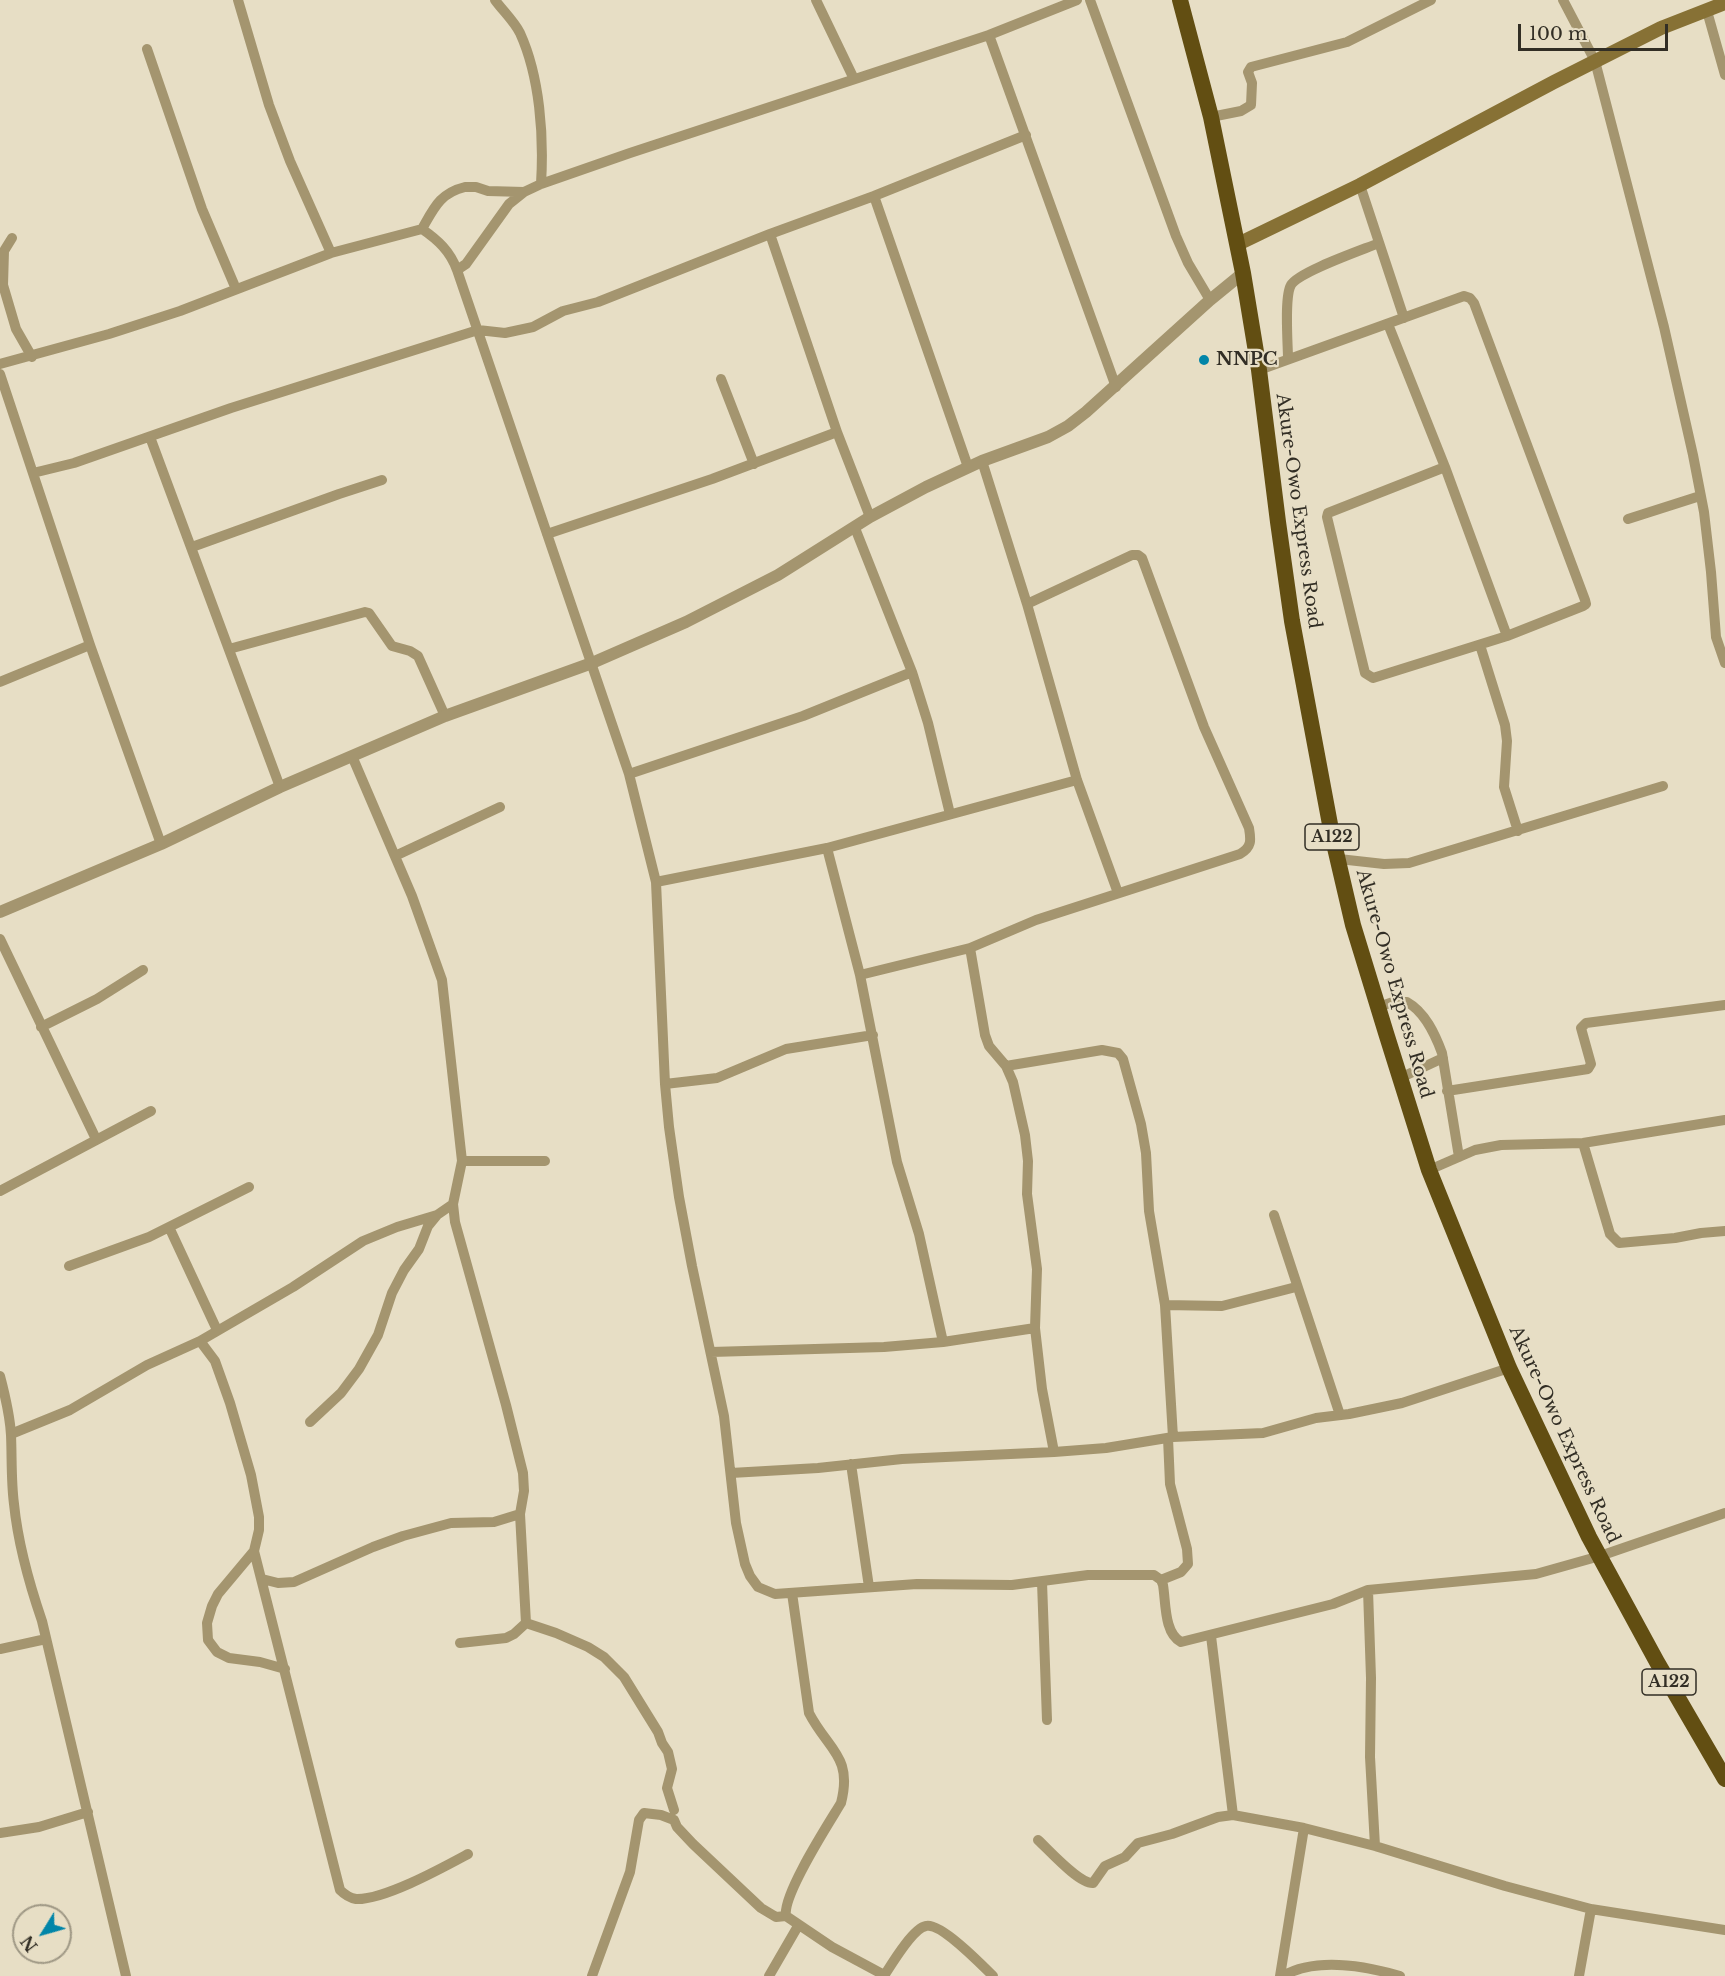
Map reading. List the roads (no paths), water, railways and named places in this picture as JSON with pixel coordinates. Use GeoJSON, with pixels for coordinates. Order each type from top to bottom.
{"type":"FeatureCollection","features":[{"type":"Feature","properties":{"kind":"highway","name":"Akure-Owo Express Road"},"geometry":{"type":"LineString","coordinates":[[1180,0],[1211,117],[1238,244],[1259,370],[1292,621],[1316,757],[1353,925],[1378,1007],[1429,1170],[1509,1368],[1600,1556],[1657,1662],[1723,1772]]}},
{"type":"Feature","properties":{"kind":"main road"},"geometry":{"type":"LineString","coordinates":[[1238,244],[1360,185],[1661,28],[1725,3]]}},
{"type":"Feature","properties":{"kind":"street"},"geometry":{"type":"LineString","coordinates":[[238,0],[290,161],[331,253]]}},
{"type":"Feature","properties":{"kind":"street"},"geometry":{"type":"LineString","coordinates":[[495,0],[519,31],[528,53],[536,84],[543,155],[541,184]]}},
{"type":"Feature","properties":{"kind":"street"},"geometry":{"type":"LineString","coordinates":[[816,0],[854,79]]}},
{"type":"Feature","properties":{"kind":"street"},"geometry":{"type":"LineString","coordinates":[[457,270],[466,264],[509,204],[524,192],[541,184],[989,35],[1077,0]]}},
{"type":"Feature","properties":{"kind":"street"},"geometry":{"type":"LineString","coordinates":[[1090,0],[1176,237],[1210,300]]}},
{"type":"Feature","properties":{"kind":"street"},"geometry":{"type":"LineString","coordinates":[[1211,117],[1241,111],[1251,105],[1252,82],[1248,72],[1251,67],[1347,42],[1431,0]]}},
{"type":"Feature","properties":{"kind":"street"},"geometry":{"type":"LineString","coordinates":[[1563,0],[1595,61],[1666,337],[1693,455],[1712,572],[1716,637],[1725,663]]}},
{"type":"Feature","properties":{"kind":"street"},"geometry":{"type":"LineString","coordinates":[[1707,11],[1725,75]]}},
{"type":"Feature","properties":{"kind":"street"},"geometry":{"type":"LineString","coordinates":[[989,35],[1116,387]]}},
{"type":"Feature","properties":{"kind":"street"},"geometry":{"type":"LineString","coordinates":[[147,49],[195,189],[236,288]]}},
{"type":"Feature","properties":{"kind":"street"},"geometry":{"type":"LineString","coordinates":[[33,473],[74,463],[286,390],[478,330],[504,333],[533,327],[563,311],[598,302],[1026,135]]}},
{"type":"Feature","properties":{"kind":"street"},"geometry":{"type":"LineString","coordinates":[[1360,185],[1404,318]]}},
{"type":"Feature","properties":{"kind":"street"},"geometry":{"type":"LineString","coordinates":[[0,364],[32,357],[170,314],[331,253],[422,229],[437,204],[451,190],[476,187],[488,191],[524,192]]}},
{"type":"Feature","properties":{"kind":"street"},"geometry":{"type":"LineString","coordinates":[[874,196],[968,467]]}},
{"type":"Feature","properties":{"kind":"street"},"geometry":{"type":"LineString","coordinates":[[422,229],[439,241],[448,251],[457,270],[629,774],[656,882],[665,1084],[679,1197],[724,1416],[736,1523],[745,1564],[758,1587],[765,1592],[775,1594],[917,1584],[1012,1585],[1088,1575],[1154,1575],[1161,1580],[1170,1632],[1175,1639],[1181,1642],[1333,1604],[1368,1590],[1536,1574],[1600,1556],[1725,1513]]}},
{"type":"Feature","properties":{"kind":"street"},"geometry":{"type":"LineString","coordinates":[[770,234],[837,432],[870,517]]}},
{"type":"Feature","properties":{"kind":"street"},"geometry":{"type":"LineString","coordinates":[[12,238],[4,251],[3,285],[16,329],[32,357]]}},
{"type":"Feature","properties":{"kind":"street"},"geometry":{"type":"LineString","coordinates":[[1288,359],[1287,313],[1290,286],[1310,271],[1379,243]]}},
{"type":"Feature","properties":{"kind":"street"},"geometry":{"type":"LineString","coordinates":[[0,912],[161,844],[280,788],[445,716],[592,663],[778,575],[870,517],[968,467],[1048,437],[1068,426],[1116,387],[1210,300],[1243,273]]}},
{"type":"Feature","properties":{"kind":"street"},"geometry":{"type":"LineString","coordinates":[[1259,370],[1464,296],[1474,303],[1585,600],[1586,604],[1583,606],[1507,636],[1372,678],[1365,673],[1327,518],[1328,513],[1445,467]]}},
{"type":"Feature","properties":{"kind":"street"},"geometry":{"type":"LineString","coordinates":[[1388,324],[1445,467],[1507,636]]}},
{"type":"Feature","properties":{"kind":"street"},"geometry":{"type":"LineString","coordinates":[[0,374],[90,645],[161,844]]}},
{"type":"Feature","properties":{"kind":"street"},"geometry":{"type":"LineString","coordinates":[[721,379],[754,464]]}},
{"type":"Feature","properties":{"kind":"street"},"geometry":{"type":"LineString","coordinates":[[547,534],[754,464],[837,432]]}},
{"type":"Feature","properties":{"kind":"street"},"geometry":{"type":"LineString","coordinates":[[150,437],[280,788]]}},
{"type":"Feature","properties":{"kind":"street"},"geometry":{"type":"LineString","coordinates":[[982,461],[1027,604],[1077,780],[1118,893]]}},
{"type":"Feature","properties":{"kind":"street"},"geometry":{"type":"LineString","coordinates":[[192,547],[382,480]]}},
{"type":"Feature","properties":{"kind":"street"},"geometry":{"type":"LineString","coordinates":[[1628,519],[1700,496]]}},
{"type":"Feature","properties":{"kind":"street"},"geometry":{"type":"LineString","coordinates":[[855,528],[912,672],[928,723],[950,814]]}},
{"type":"Feature","properties":{"kind":"street"},"geometry":{"type":"LineString","coordinates":[[860,975],[970,948],[1036,920],[1240,854],[1248,849],[1251,842],[1249,828],[1204,727],[1142,558],[1132,555],[1027,604]]}},
{"type":"Feature","properties":{"kind":"street"},"geometry":{"type":"LineString","coordinates":[[230,649],[365,612],[369,613],[392,646],[418,656],[445,716]]}},
{"type":"Feature","properties":{"kind":"street"},"geometry":{"type":"LineString","coordinates":[[0,682],[90,645]]}},
{"type":"Feature","properties":{"kind":"street"},"geometry":{"type":"LineString","coordinates":[[1480,645],[1505,725],[1507,741],[1504,787],[1518,831]]}},
{"type":"Feature","properties":{"kind":"street"},"geometry":{"type":"LineString","coordinates":[[629,774],[803,716],[912,672]]}},
{"type":"Feature","properties":{"kind":"street"},"geometry":{"type":"LineString","coordinates":[[352,756],[412,896],[442,980],[462,1161],[453,1204],[455,1222],[523,1473],[524,1491],[520,1514],[526,1623]]}},
{"type":"Feature","properties":{"kind":"street"},"geometry":{"type":"LineString","coordinates":[[656,882],[827,848],[1077,780]]}},
{"type":"Feature","properties":{"kind":"street"},"geometry":{"type":"LineString","coordinates":[[1339,859],[1399,864],[1438,855],[1663,786]]}},
{"type":"Feature","properties":{"kind":"street"},"geometry":{"type":"LineString","coordinates":[[395,856],[500,807]]}},
{"type":"Feature","properties":{"kind":"street"},"geometry":{"type":"LineString","coordinates":[[827,848],[860,975],[897,1162],[919,1234],[943,1342]]}},
{"type":"Feature","properties":{"kind":"street"},"geometry":{"type":"LineString","coordinates":[[0,939],[96,1139]]}},
{"type":"Feature","properties":{"kind":"street"},"geometry":{"type":"LineString","coordinates":[[970,948],[985,1035],[993,1053],[1006,1066],[1013,1082],[1025,1135],[1028,1161],[1027,1194],[1037,1269],[1035,1328],[1042,1389],[1054,1452]]}},
{"type":"Feature","properties":{"kind":"street"},"geometry":{"type":"LineString","coordinates":[[41,1027],[97,999],[143,970]]}},
{"type":"Feature","properties":{"kind":"street"},"geometry":{"type":"LineString","coordinates":[[1378,1007],[1400,1001],[1412,1005],[1425,1018],[1436,1036],[1443,1058],[1459,1157]]}},
{"type":"Feature","properties":{"kind":"street"},"geometry":{"type":"LineString","coordinates":[[1447,1091],[1588,1069],[1591,1064],[1581,1028],[1586,1023],[1725,1005]]}},
{"type":"Feature","properties":{"kind":"street"},"geometry":{"type":"LineString","coordinates":[[665,1084],[717,1078],[786,1049],[873,1035]]}},
{"type":"Feature","properties":{"kind":"street"},"geometry":{"type":"LineString","coordinates":[[1006,1066],[1102,1050],[1118,1053],[1123,1059],[1146,1153],[1149,1211],[1165,1305],[1171,1437],[1170,1484],[1187,1549],[1188,1564],[1181,1572],[1161,1580]]}},
{"type":"Feature","properties":{"kind":"street"},"geometry":{"type":"LineString","coordinates":[[1400,1078],[1443,1058]]}},
{"type":"Feature","properties":{"kind":"street"},"geometry":{"type":"LineString","coordinates":[[0,1191],[151,1111]]}},
{"type":"Feature","properties":{"kind":"street"},"geometry":{"type":"LineString","coordinates":[[1429,1170],[1475,1150],[1502,1145],[1583,1143],[1725,1120]]}},
{"type":"Feature","properties":{"kind":"street"},"geometry":{"type":"LineString","coordinates":[[1583,1143],[1610,1234],[1619,1243],[1725,1231]]}},
{"type":"Feature","properties":{"kind":"street"},"geometry":{"type":"LineString","coordinates":[[462,1161],[545,1161]]}},
{"type":"Feature","properties":{"kind":"street"},"geometry":{"type":"LineString","coordinates":[[69,1266],[119,1249],[249,1187]]}},
{"type":"Feature","properties":{"kind":"street"},"geometry":{"type":"LineString","coordinates":[[310,1422],[341,1393],[370,1351],[378,1335],[392,1293],[404,1270],[419,1249],[428,1226],[437,1215],[453,1204]]}},
{"type":"Feature","properties":{"kind":"street"},"geometry":{"type":"LineString","coordinates":[[11,1434],[70,1410],[147,1365],[200,1341],[301,1282],[363,1242],[397,1227],[437,1215]]}},
{"type":"Feature","properties":{"kind":"street"},"geometry":{"type":"LineString","coordinates":[[1274,1215],[1340,1415]]}},
{"type":"Feature","properties":{"kind":"street"},"geometry":{"type":"LineString","coordinates":[[169,1227],[217,1330]]}},
{"type":"Feature","properties":{"kind":"street"},"geometry":{"type":"LineString","coordinates":[[1165,1305],[1222,1306],[1296,1287]]}},
{"type":"Feature","properties":{"kind":"street"},"geometry":{"type":"LineString","coordinates":[[711,1352],[884,1347],[943,1342],[1035,1328]]}},
{"type":"Feature","properties":{"kind":"street"},"geometry":{"type":"LineString","coordinates":[[200,1341],[214,1361],[230,1403],[259,1517],[259,1530],[254,1551],[218,1594],[207,1623],[208,1640],[217,1652],[229,1658],[285,1668]]}},
{"type":"Feature","properties":{"kind":"street"},"geometry":{"type":"LineString","coordinates":[[731,1473],[902,1459],[1106,1448],[1171,1437],[1255,1434],[1316,1418],[1402,1403],[1509,1368]]}},
{"type":"Feature","properties":{"kind":"street"},"geometry":{"type":"LineString","coordinates":[[0,1376],[7,1400],[14,1503],[28,1582],[46,1639],[126,1976]]}},
{"type":"Feature","properties":{"kind":"street"},"geometry":{"type":"LineString","coordinates":[[851,1464],[869,1587]]}},
{"type":"Feature","properties":{"kind":"street"},"geometry":{"type":"LineString","coordinates":[[262,1579],[278,1583],[294,1582],[404,1536],[451,1523],[494,1522],[520,1514]]}},
{"type":"Feature","properties":{"kind":"street"},"geometry":{"type":"LineString","coordinates":[[254,1551],[340,1890],[351,1898],[369,1898],[409,1884],[468,1854]]}},
{"type":"Feature","properties":{"kind":"street"},"geometry":{"type":"LineString","coordinates":[[1042,1582],[1047,1719]]}},
{"type":"Feature","properties":{"kind":"street"},"geometry":{"type":"LineString","coordinates":[[1368,1590],[1371,1678],[1370,1757],[1375,1846]]}},
{"type":"Feature","properties":{"kind":"street"},"geometry":{"type":"LineString","coordinates":[[792,1593],[809,1713],[838,1754],[845,1773],[845,1788],[841,1803],[795,1884],[784,1910],[786,1916],[832,1947],[884,1975],[922,1927],[928,1925],[935,1927],[961,1946],[993,1976]]}},
{"type":"Feature","properties":{"kind":"street"},"geometry":{"type":"LineString","coordinates":[[460,1643],[506,1638],[526,1623]]}},
{"type":"Feature","properties":{"kind":"street"},"geometry":{"type":"LineString","coordinates":[[526,1623],[588,1647],[604,1657],[624,1677],[658,1732],[669,1755],[672,1769],[667,1788],[674,1810]]}},
{"type":"Feature","properties":{"kind":"street"},"geometry":{"type":"LineString","coordinates":[[1211,1636],[1233,1815]]}},
{"type":"Feature","properties":{"kind":"street"},"geometry":{"type":"LineString","coordinates":[[0,1649],[46,1639]]}},
{"type":"Feature","properties":{"kind":"street"},"geometry":{"type":"LineString","coordinates":[[0,1833],[39,1827],[88,1812]]}},
{"type":"Feature","properties":{"kind":"street"},"geometry":{"type":"LineString","coordinates":[[592,1976],[630,1872],[639,1820],[644,1813],[661,1815],[674,1820],[677,1827],[693,1844],[760,1908],[776,1917],[786,1916]]}},
{"type":"Feature","properties":{"kind":"street"},"geometry":{"type":"LineString","coordinates":[[1038,1840],[1079,1877],[1088,1883],[1093,1883],[1105,1866],[1125,1857],[1138,1843],[1172,1834],[1218,1817],[1233,1815],[1304,1828],[1375,1846],[1495,1884],[1591,1909],[1725,1930]]}},
{"type":"Feature","properties":{"kind":"street"},"geometry":{"type":"LineString","coordinates":[[1282,1976],[1304,1828]]}},
{"type":"Feature","properties":{"kind":"street"},"geometry":{"type":"LineString","coordinates":[[1579,1976],[1591,1909]]}},
{"type":"Feature","properties":{"kind":"street"},"geometry":{"type":"LineString","coordinates":[[769,1976],[798,1926]]}},
{"type":"Feature","properties":{"kind":"street"},"geometry":{"type":"LineString","coordinates":[[1282,1976],[1289,1972],[1317,1966],[1347,1966],[1380,1970],[1400,1976]]}},
{"type":"Feature","properties":{"kind":"place","name":"NNPC"},"geometry":{"type":"Point","coordinates":[1204,360]}}]}
